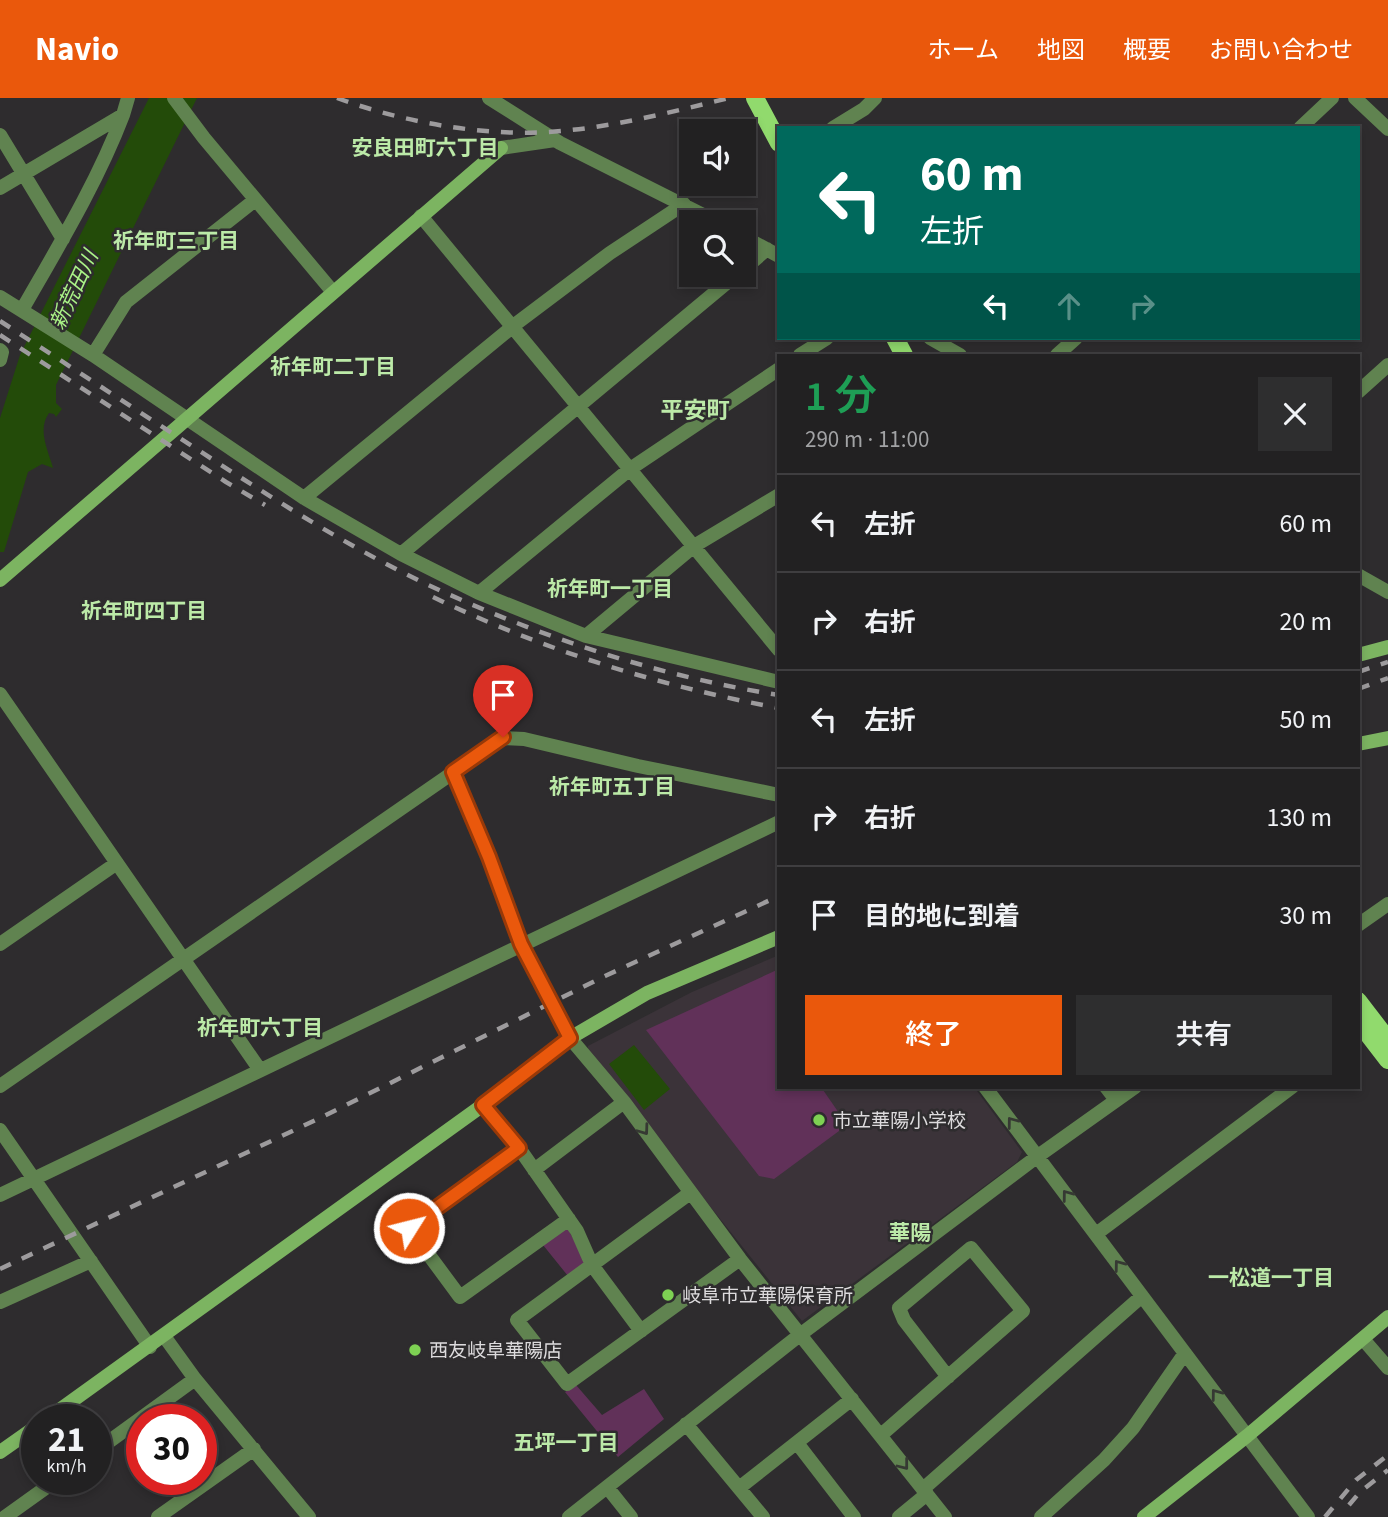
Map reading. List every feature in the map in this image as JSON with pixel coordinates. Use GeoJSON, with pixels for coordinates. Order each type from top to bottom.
{"type":"FeatureCollection","features":[{"type":"Feature","properties":{"kind":"main road"},"geometry":{"type":"LineString","coordinates":[[755,98],[777,139]]}},
{"type":"Feature","properties":{"kind":"main road"},"geometry":{"type":"LineString","coordinates":[[769,98],[784,126]]}},
{"type":"Feature","properties":{"kind":"main road"},"geometry":{"type":"LineString","coordinates":[[1360,1009],[1365,1029],[1388,1060]]}},
{"type":"Feature","properties":{"kind":"main road"},"geometry":{"type":"LineString","coordinates":[[1365,1029],[1388,1040]]}},
{"type":"Feature","properties":{"kind":"street"},"geometry":{"type":"LineString","coordinates":[[26,312],[116,134],[128,98]]}},
{"type":"Feature","properties":{"kind":"street"},"geometry":{"type":"LineString","coordinates":[[174,98],[204,138],[333,292]]}},
{"type":"Feature","properties":{"kind":"street"},"geometry":{"type":"LineString","coordinates":[[489,98],[555,140],[695,210]]}},
{"type":"Feature","properties":{"kind":"street"},"geometry":{"type":"LineString","coordinates":[[836,126],[864,109],[875,98]]}},
{"type":"Feature","properties":{"kind":"street"},"geometry":{"type":"LineString","coordinates":[[1302,126],[1332,98]]}},
{"type":"Feature","properties":{"kind":"street"},"geometry":{"type":"LineString","coordinates":[[1355,98],[1388,129]]}},
{"type":"Feature","properties":{"kind":"street"},"geometry":{"type":"LineString","coordinates":[[0,188],[123,115]]}},
{"type":"Feature","properties":{"kind":"street"},"geometry":{"type":"LineString","coordinates":[[0,135],[63,239]]}},
{"type":"Feature","properties":{"kind":"street"},"geometry":{"type":"LineString","coordinates":[[0,580],[501,148],[555,140]]}},
{"type":"Feature","properties":{"kind":"street"},"geometry":{"type":"LineString","coordinates":[[93,355],[126,302],[255,200]]}},
{"type":"Feature","properties":{"kind":"street"},"geometry":{"type":"LineString","coordinates":[[304,498],[512,326],[610,253],[684,204]]}},
{"type":"Feature","properties":{"kind":"street"},"geometry":{"type":"LineString","coordinates":[[421,216],[694,546],[776,640]]}},
{"type":"Feature","properties":{"kind":"street"},"geometry":{"type":"LineString","coordinates":[[756,244],[773,253]]}},
{"type":"Feature","properties":{"kind":"street"},"geometry":{"type":"LineString","coordinates":[[756,262],[773,253]]}},
{"type":"Feature","properties":{"kind":"street"},"geometry":{"type":"LineString","coordinates":[[401,554],[722,287]]}},
{"type":"Feature","properties":{"kind":"street"},"geometry":{"type":"LineString","coordinates":[[0,297],[93,355],[304,498],[401,554],[479,593],[586,636],[777,682]]}},
{"type":"Feature","properties":{"kind":"street"},"geometry":{"type":"LineString","coordinates":[[802,354],[824,340]]}},
{"type":"Feature","properties":{"kind":"street"},"geometry":{"type":"LineString","coordinates":[[934,340],[958,354]]}},
{"type":"Feature","properties":{"kind":"street"},"geometry":{"type":"LineString","coordinates":[[1058,354],[1074,340]]}},
{"type":"Feature","properties":{"kind":"street"},"geometry":{"type":"LineString","coordinates":[[0,350],[0,359]]}},
{"type":"Feature","properties":{"kind":"street"},"geometry":{"type":"LineString","coordinates":[[1360,390],[1388,365]]}},
{"type":"Feature","properties":{"kind":"street"},"geometry":{"type":"LineString","coordinates":[[479,593],[630,469],[777,370]]}},
{"type":"Feature","properties":{"kind":"street"},"geometry":{"type":"LineString","coordinates":[[586,636],[694,546],[777,496]]}},
{"type":"Feature","properties":{"kind":"street"},"geometry":{"type":"LineString","coordinates":[[1360,576],[1388,592]]}},
{"type":"Feature","properties":{"kind":"street"},"geometry":{"type":"LineString","coordinates":[[1360,654],[1388,647]]}},
{"type":"Feature","properties":{"kind":"street"},"geometry":{"type":"LineString","coordinates":[[0,694],[260,1070]]}},
{"type":"Feature","properties":{"kind":"street"},"geometry":{"type":"LineString","coordinates":[[0,1086],[503,737],[524,739],[777,795]]}},
{"type":"Feature","properties":{"kind":"street"},"geometry":{"type":"LineString","coordinates":[[1360,744],[1388,738]]}},
{"type":"Feature","properties":{"kind":"street"},"geometry":{"type":"LineString","coordinates":[[453,772],[489,857],[521,944],[570,1038],[624,1102],[740,1259],[945,1517]]}},
{"type":"Feature","properties":{"kind":"street"},"geometry":{"type":"LineString","coordinates":[[0,1195],[777,823]]}},
{"type":"Feature","properties":{"kind":"street"},"geometry":{"type":"LineString","coordinates":[[0,944],[117,863]]}},
{"type":"Feature","properties":{"kind":"street"},"geometry":{"type":"LineString","coordinates":[[1360,924],[1388,904]]}},
{"type":"Feature","properties":{"kind":"street"},"geometry":{"type":"LineString","coordinates":[[68,1404],[483,1105],[570,1038],[647,992],[777,938]]}},
{"type":"Feature","properties":{"kind":"street"},"geometry":{"type":"LineString","coordinates":[[987,1089],[1308,1517]]}},
{"type":"Feature","properties":{"kind":"street"},"geometry":{"type":"LineString","coordinates":[[1108,1089],[1116,1100]]}},
{"type":"Feature","properties":{"kind":"street"},"geometry":{"type":"LineString","coordinates":[[569,1517],[801,1334],[1038,1156],[1132,1089]]}},
{"type":"Feature","properties":{"kind":"street"},"geometry":{"type":"LineString","coordinates":[[1096,1234],[1289,1089]]}},
{"type":"Feature","properties":{"kind":"street"},"geometry":{"type":"LineString","coordinates":[[534,1170],[624,1102]]}},
{"type":"Feature","properties":{"kind":"street"},"geometry":{"type":"LineString","coordinates":[[483,1105],[519,1148],[569,1219],[592,1265],[641,1331]]}},
{"type":"Feature","properties":{"kind":"street"},"geometry":{"type":"LineString","coordinates":[[0,1130],[150,1347]]}},
{"type":"Feature","properties":{"kind":"street"},"geometry":{"type":"LineString","coordinates":[[519,1148],[409,1228],[460,1297],[569,1219]]}},
{"type":"Feature","properties":{"kind":"street"},"geometry":{"type":"LineString","coordinates":[[690,1193],[517,1320],[567,1384],[740,1259]]}},
{"type":"Feature","properties":{"kind":"street"},"geometry":{"type":"LineString","coordinates":[[881,1435],[948,1377],[1023,1311],[971,1248],[898,1308],[904,1320],[948,1377]]}},
{"type":"Feature","properties":{"kind":"street"},"geometry":{"type":"LineString","coordinates":[[0,1302],[91,1261]]}},
{"type":"Feature","properties":{"kind":"street"},"geometry":{"type":"LineString","coordinates":[[900,1517],[1142,1296]]}},
{"type":"Feature","properties":{"kind":"street"},"geometry":{"type":"LineString","coordinates":[[1144,1517],[1247,1436],[1388,1317]]}},
{"type":"Feature","properties":{"kind":"street"},"geometry":{"type":"LineString","coordinates":[[164,1336],[195,1379],[308,1517]]}},
{"type":"Feature","properties":{"kind":"street"},"geometry":{"type":"LineString","coordinates":[[1363,1339],[1388,1368]]}},
{"type":"Feature","properties":{"kind":"street"},"geometry":{"type":"LineString","coordinates":[[1041,1517],[1104,1460],[1133,1428],[1185,1353]]}},
{"type":"Feature","properties":{"kind":"street"},"geometry":{"type":"LineString","coordinates":[[112,1439],[195,1379]]}},
{"type":"Feature","properties":{"kind":"street"},"geometry":{"type":"LineString","coordinates":[[739,1488],[852,1399]]}},
{"type":"Feature","properties":{"kind":"street"},"geometry":{"type":"LineString","coordinates":[[686,1424],[762,1517]]}},
{"type":"Feature","properties":{"kind":"street"},"geometry":{"type":"LineString","coordinates":[[0,1452],[21,1437]]}},
{"type":"Feature","properties":{"kind":"street"},"geometry":{"type":"LineString","coordinates":[[797,1443],[854,1517]]}},
{"type":"Feature","properties":{"kind":"street"},"geometry":{"type":"LineString","coordinates":[[158,1517],[254,1449]]}},
{"type":"Feature","properties":{"kind":"street"},"geometry":{"type":"LineString","coordinates":[[607,1487],[631,1517]]}},
{"type":"Feature","properties":{"kind":"street"},"geometry":{"type":"LineString","coordinates":[[5,1517],[36,1495]]}},
{"type":"Feature","properties":{"kind":"shaded area","name":"市立華陽小学校"},"geometry":{"type":"Polygon","coordinates":[[[777,956],[777,1089],[975,1089],[1022,1152],[1017,1162],[802,1321],[587,1053],[588,1046],[692,992],[777,956]]]}},
{"type":"Feature","properties":{"kind":"shaded area"},"geometry":{"type":"Polygon","coordinates":[[[777,970],[777,1089],[822,1089],[841,1116],[839,1131],[774,1179],[759,1176],[646,1030],[777,970]]]}},
{"type":"Feature","properties":{"kind":"shaded area"},"geometry":{"type":"Polygon","coordinates":[[[567,1227],[586,1264],[568,1276],[543,1245],[567,1227]]]}},
{"type":"Feature","properties":{"kind":"shaded area"},"geometry":{"type":"Polygon","coordinates":[[[576,1385],[602,1415],[644,1389],[664,1419],[618,1457],[565,1392],[576,1385]]]}},
{"type":"Feature","properties":{"kind":"water","name":"新荒田川"},"geometry":{"type":"Polygon","coordinates":[[[149,98],[197,98],[56,385],[56,403],[62,409],[56,417],[49,413],[44,426],[53,468],[42,464],[28,472],[4,552],[0,552],[0,418],[20,355],[149,98]]]}},
{"type":"Feature","properties":{"kind":"water"},"geometry":{"type":"Polygon","coordinates":[[[634,1045],[670,1089],[644,1110],[609,1064],[634,1045]]]}},
{"type":"Feature","properties":{"kind":"railway"},"geometry":{"type":"LineString","coordinates":[[337,98],[377,111],[438,125],[529,133],[615,124],[729,98]]}},
{"type":"Feature","properties":{"kind":"railway"},"geometry":{"type":"LineString","coordinates":[[0,321],[335,536],[422,582],[508,619],[596,651],[687,677],[777,695]]}},
{"type":"Feature","properties":{"kind":"railway"},"geometry":{"type":"LineString","coordinates":[[0,335],[265,505]]}},
{"type":"Feature","properties":{"kind":"railway"},"geometry":{"type":"LineString","coordinates":[[433,597],[517,634],[602,664],[690,689],[777,708]]}},
{"type":"Feature","properties":{"kind":"railway"},"geometry":{"type":"LineString","coordinates":[[1360,671],[1388,662]]}},
{"type":"Feature","properties":{"kind":"railway"},"geometry":{"type":"LineString","coordinates":[[1360,688],[1388,678]]}},
{"type":"Feature","properties":{"kind":"railway"},"geometry":{"type":"LineString","coordinates":[[0,1269],[322,1117],[605,976],[777,897]]}},
{"type":"Feature","properties":{"kind":"railway"},"geometry":{"type":"LineString","coordinates":[[1325,1517],[1356,1480],[1388,1455]]}},
{"type":"Feature","properties":{"kind":"railway"},"geometry":{"type":"LineString","coordinates":[[1349,1505],[1360,1492],[1388,1470]]}},
{"type":"Feature","properties":{"kind":"place","name":"市立華陽小学校"},"geometry":{"type":"Point","coordinates":[819,1120]}},
{"type":"Feature","properties":{"kind":"place","name":"岐阜市立華陽保育所"},"geometry":{"type":"Point","coordinates":[668,1295]}},
{"type":"Feature","properties":{"kind":"place","name":"西友岐阜華陽店"},"geometry":{"type":"Point","coordinates":[415,1350]}},
{"type":"Feature","properties":{"kind":"district","name":"安良田町六丁目"},"geometry":{"type":"Point","coordinates":[425,148]}},
{"type":"Feature","properties":{"kind":"district","name":"祈年町三丁目"},"geometry":{"type":"Point","coordinates":[176,241]}},
{"type":"Feature","properties":{"kind":"district","name":"祈年町二丁目"},"geometry":{"type":"Point","coordinates":[333,367]}},
{"type":"Feature","properties":{"kind":"district","name":"平安町"},"geometry":{"type":"Point","coordinates":[695,410]}},
{"type":"Feature","properties":{"kind":"district","name":"祈年町一丁目"},"geometry":{"type":"Point","coordinates":[610,589]}},
{"type":"Feature","properties":{"kind":"district","name":"祈年町四丁目"},"geometry":{"type":"Point","coordinates":[144,611]}},
{"type":"Feature","properties":{"kind":"district","name":"祈年町五丁目"},"geometry":{"type":"Point","coordinates":[612,787]}},
{"type":"Feature","properties":{"kind":"district","name":"祈年町六丁目"},"geometry":{"type":"Point","coordinates":[260,1028]}},
{"type":"Feature","properties":{"kind":"district","name":"華陽"},"geometry":{"type":"Point","coordinates":[910,1233]}},
{"type":"Feature","properties":{"kind":"district","name":"一松道一丁目"},"geometry":{"type":"Point","coordinates":[1271,1278]}},
{"type":"Feature","properties":{"kind":"district","name":"五坪一丁目"},"geometry":{"type":"Point","coordinates":[566,1443]}},
{"type":"Feature","properties":{"kind":"route"},"geometry":{"type":"LineString","coordinates":[[409,1228],[519,1148],[483,1105],[570,1038],[521,944],[489,857],[453,772],[503,737]]}}]}
